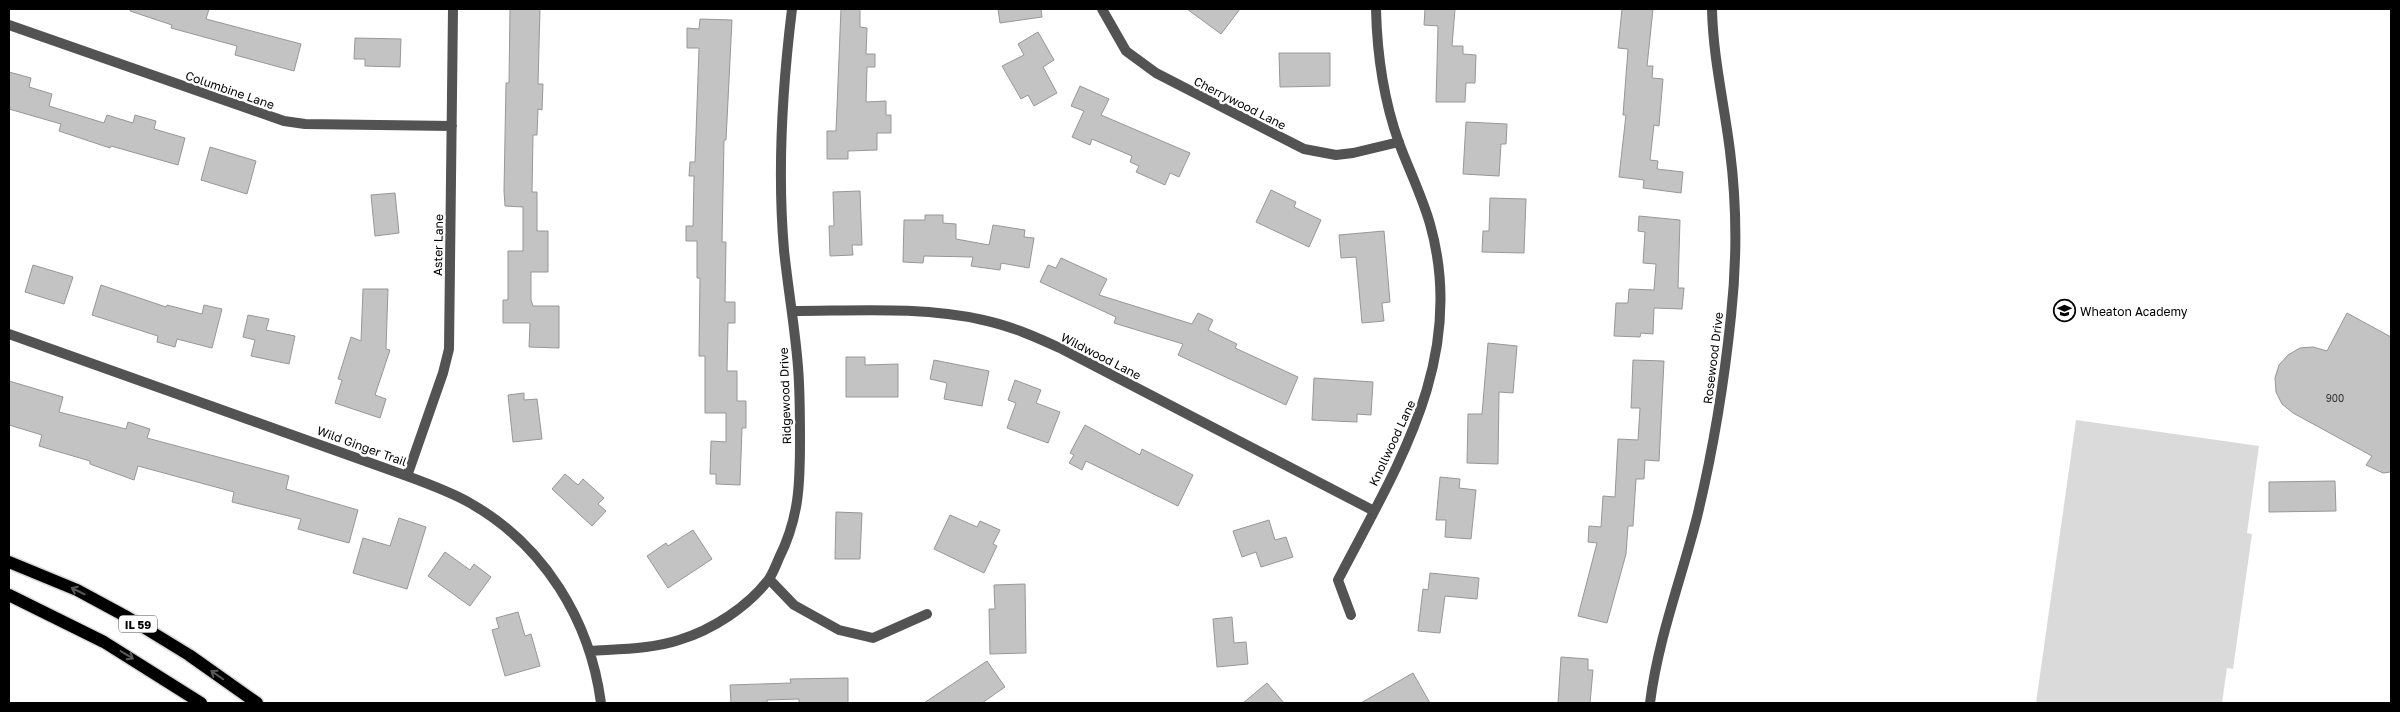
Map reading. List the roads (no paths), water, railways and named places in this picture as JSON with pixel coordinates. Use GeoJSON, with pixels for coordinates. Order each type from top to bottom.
{"type":"FeatureCollection","features":[{"type":"Feature","properties":{"kind":"main road","name":"IL 59"},"geometry":{"type":"LineString","coordinates":[[9,562],[77,590],[127,617],[189,656],[257,703]]}},
{"type":"Feature","properties":{"kind":"main road","name":"IL 59"},"geometry":{"type":"LineString","coordinates":[[9,595],[104,642],[200,703]]}},
{"type":"Feature","properties":{"kind":"street","name":"Aster Lane"},"geometry":{"type":"LineString","coordinates":[[407,476],[444,373],[449,349],[453,9]]}},
{"type":"Feature","properties":{"kind":"street","name":"Ridgewood Drive"},"geometry":{"type":"LineString","coordinates":[[590,651],[657,645],[696,634],[723,619],[747,601],[769,579],[789,538],[799,497],[800,408],[792,311],[784,253],[779,167],[783,79],[792,9]]}},
{"type":"Feature","properties":{"kind":"street","name":"Cherrywood Lane"},"geometry":{"type":"LineString","coordinates":[[1102,9],[1126,50],[1156,73],[1304,150],[1336,155],[1399,142]]}},
{"type":"Feature","properties":{"kind":"street","name":"Knollwood Lane"},"geometry":{"type":"LineString","coordinates":[[1351,615],[1338,580],[1419,420],[1435,363],[1440,305],[1438,269],[1431,226],[1418,186],[1399,142],[1380,61],[1376,9]]}},
{"type":"Feature","properties":{"kind":"street","name":"Rosewood Drive"},"geometry":{"type":"LineString","coordinates":[[1650,703],[1659,649],[1696,517],[1712,450],[1732,314],[1736,228],[1733,183],[1718,77],[1712,9]]}},
{"type":"Feature","properties":{"kind":"street","name":"Columbine Lane"},"geometry":{"type":"LineString","coordinates":[[9,25],[284,121],[305,124],[452,126]]}},
{"type":"Feature","properties":{"kind":"street","name":"Wildwood Lane"},"geometry":{"type":"LineString","coordinates":[[792,311],[943,314],[982,320],[1017,330],[1062,349],[1374,511]]}},
{"type":"Feature","properties":{"kind":"street","name":"Wild Ginger Trail"},"geometry":{"type":"LineString","coordinates":[[9,334],[407,476],[471,503],[526,544],[570,604],[590,651],[601,703]]}},
{"type":"Feature","properties":{"kind":"street"},"geometry":{"type":"LineString","coordinates":[[769,579],[794,604],[839,630],[874,638],[927,614]]}},
{"type":"Feature","properties":{"kind":"place","name":"Wheaton Academy"},"geometry":{"type":"Point","coordinates":[2064,311]}}]}
